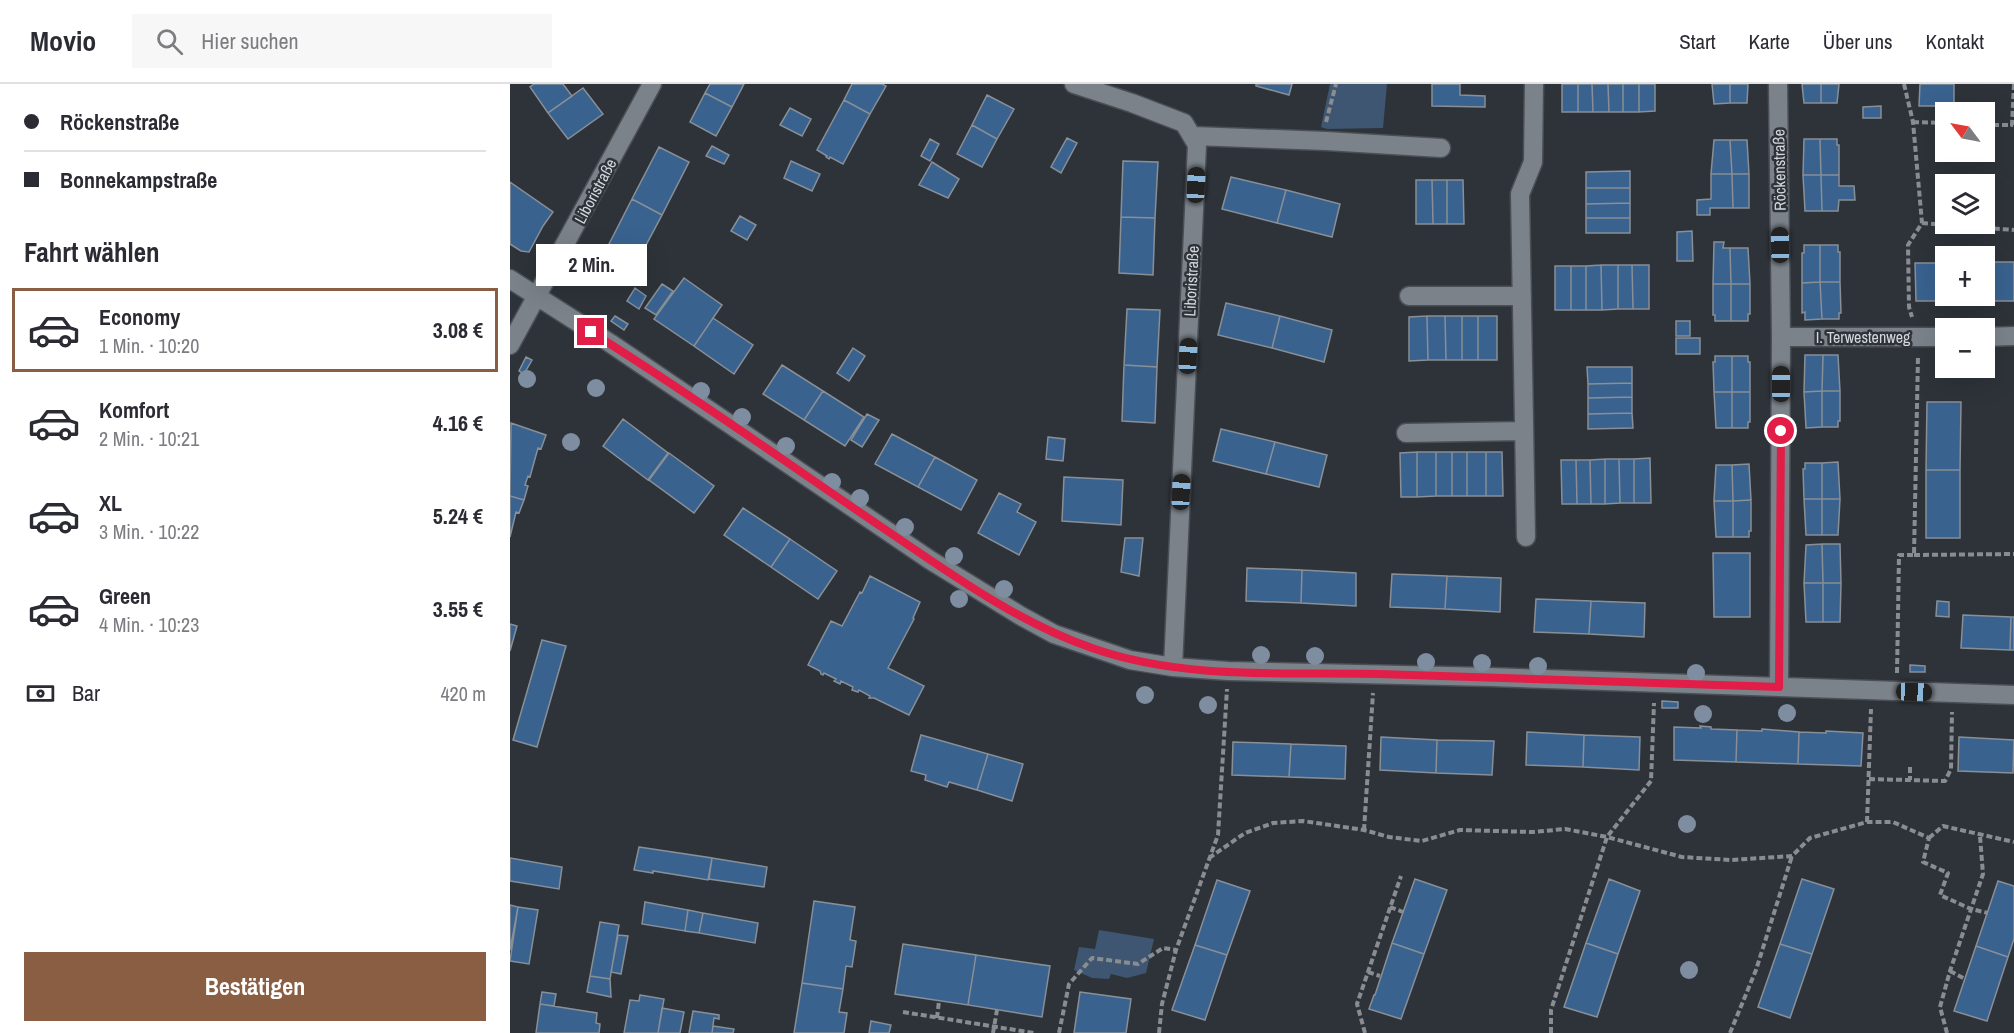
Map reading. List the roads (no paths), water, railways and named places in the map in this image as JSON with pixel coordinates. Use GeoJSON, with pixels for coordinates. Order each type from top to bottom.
{"type":"FeatureCollection","features":[{"type":"Feature","properties":{"kind":"street","name":"Liboristraße"},"geometry":{"type":"LineString","coordinates":[[510,345],[652,84]]}},
{"type":"Feature","properties":{"kind":"street"},"geometry":{"type":"LineString","coordinates":[[1074,84],[1184,123],[1194,136],[1322,140],[1442,148]]}},
{"type":"Feature","properties":{"kind":"street"},"geometry":{"type":"LineString","coordinates":[[1526,537],[1520,194],[1533,162],[1534,84]]}},
{"type":"Feature","properties":{"kind":"street","name":"Röckenstraße"},"geometry":{"type":"LineString","coordinates":[[1778,84],[1781,337],[1779,687]]}},
{"type":"Feature","properties":{"kind":"street","name":"Liboristraße"},"geometry":{"type":"LineString","coordinates":[[1173,667],[1197,145],[1194,136]]}},
{"type":"Feature","properties":{"kind":"street"},"geometry":{"type":"LineString","coordinates":[[510,279],[610,343],[930,560],[1021,616],[1054,634],[1130,660],[1173,667],[1228,671],[1655,682],[2014,695]]}},
{"type":"Feature","properties":{"kind":"street"},"geometry":{"type":"LineString","coordinates":[[1409,296],[1522,296]]}},
{"type":"Feature","properties":{"kind":"street"},"geometry":{"type":"LineString","coordinates":[[1995,337],[2014,336]]}},
{"type":"Feature","properties":{"kind":"street","name":"I. Terwestenweg"},"geometry":{"type":"LineString","coordinates":[[1781,337],[1935,337]]}},
{"type":"Feature","properties":{"kind":"street"},"geometry":{"type":"LineString","coordinates":[[1406,432],[1523,431]]}}]}
